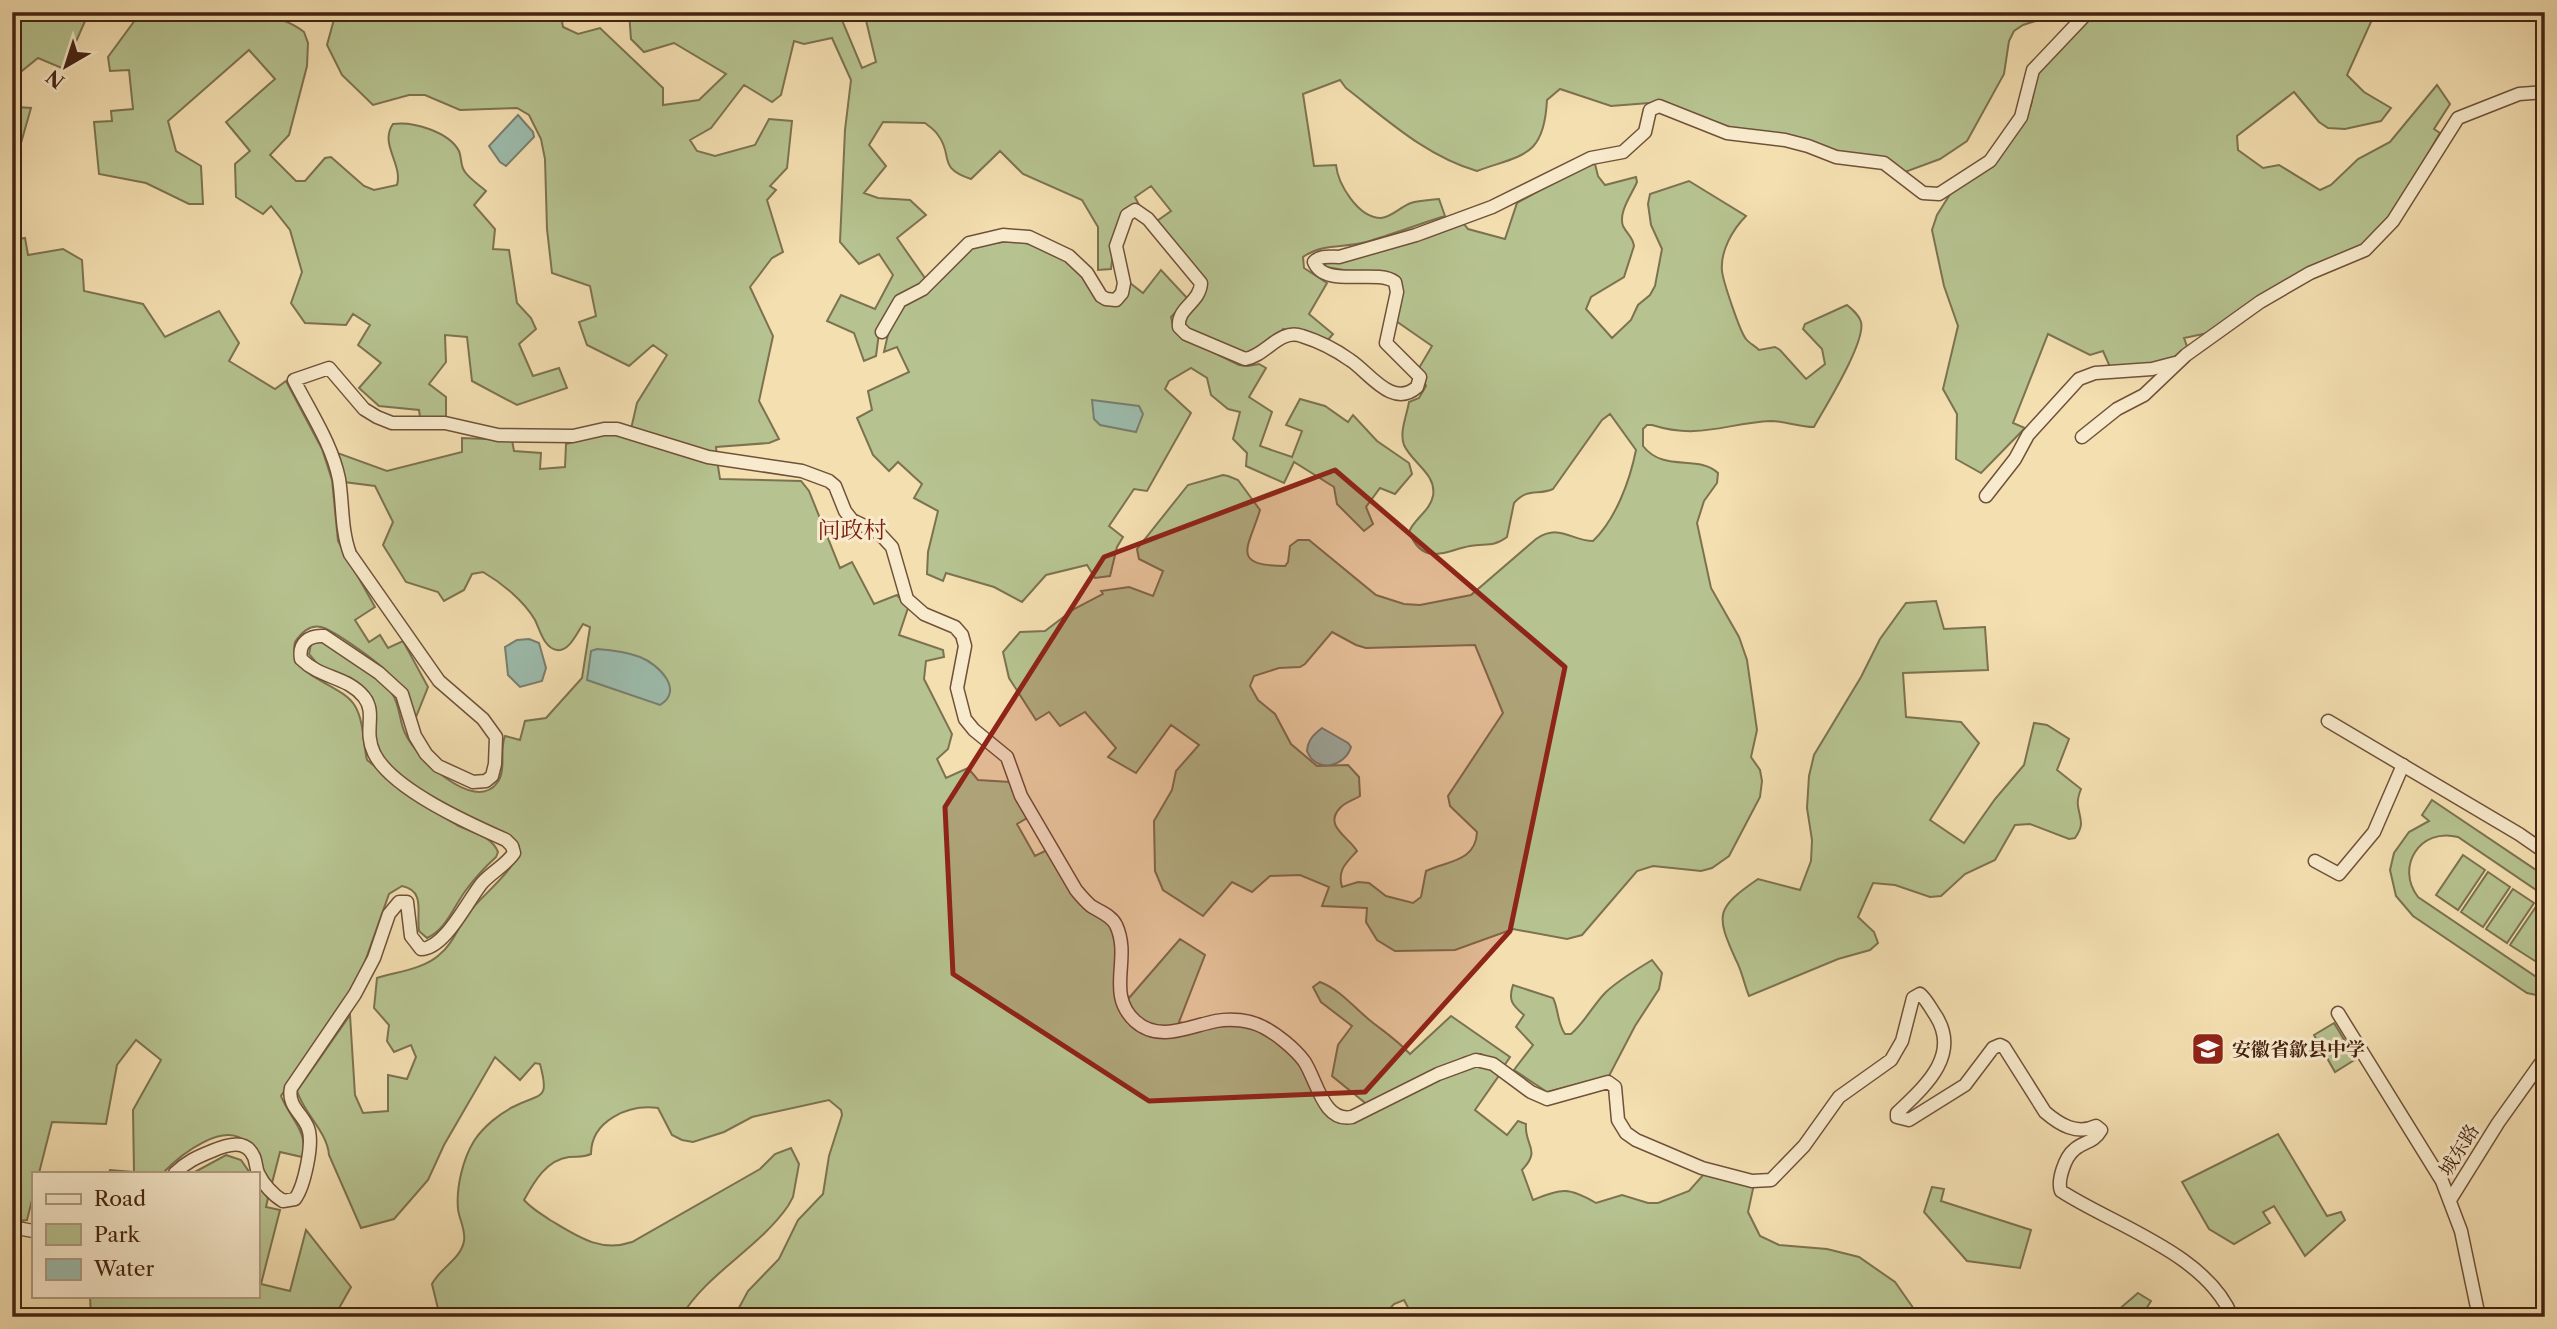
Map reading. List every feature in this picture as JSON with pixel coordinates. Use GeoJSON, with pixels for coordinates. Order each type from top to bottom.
{"type":"FeatureCollection","features":[{"type":"Feature","properties":{"kind":"street"},"geometry":{"type":"LineString","coordinates":[[882,332],[900,302],[923,289],[969,243],[1003,235],[1029,237],[1069,256],[1087,274],[1101,296],[1116,300],[1122,293],[1124,283],[1116,246],[1127,215],[1135,210],[1148,219],[1201,283],[1199,296],[1179,318],[1179,327],[1186,334],[1245,359],[1258,356],[1286,335],[1298,335],[1347,357],[1386,390],[1402,394],[1417,387],[1419,377],[1386,344],[1397,292],[1395,282],[1383,276],[1366,278],[1329,275],[1317,268],[1314,262],[1316,260],[1339,257],[1416,235],[1492,207],[1591,158],[1623,152],[1645,132],[1650,110],[1659,106],[1727,133],[1785,140],[1836,158],[1884,163],[1923,193],[1939,194],[1990,161],[2021,117],[2033,70],[2088,12]]}},
{"type":"Feature","properties":{"kind":"street"},"geometry":{"type":"LineString","coordinates":[[2082,437],[2117,409],[2144,395],[2179,362],[2250,309],[2319,269],[2365,250],[2393,221],[2458,118],[2519,94],[2545,92]]}},
{"type":"Feature","properties":{"kind":"street"},"geometry":{"type":"LineString","coordinates":[[1986,496],[2015,459],[2028,435],[2079,379],[2095,373],[2152,369],[2179,362]]}},
{"type":"Feature","properties":{"kind":"street"},"geometry":{"type":"LineString","coordinates":[[259,1175],[283,1201],[295,1199],[301,1188],[311,1141],[308,1127],[291,1101],[291,1088],[355,994],[374,958],[389,914],[399,902],[407,902],[413,940],[421,949],[430,948],[444,936],[481,884],[514,853],[506,840],[440,808],[385,768],[375,756],[369,741],[371,709],[367,701],[350,684],[320,674],[301,659],[302,644],[308,638],[324,636],[379,673],[402,694],[415,736],[426,754],[438,766],[473,782],[486,781],[492,776],[496,737],[483,719],[439,681],[388,611],[347,546],[337,471],[330,450],[294,380],[329,368],[364,409],[392,423],[445,423],[498,435],[573,436],[617,429],[708,457],[802,471],[829,481],[835,486],[845,511],[852,520],[879,533],[892,547],[907,599],[924,614],[955,627],[962,635],[965,646],[957,688],[965,719],[974,730],[1007,757],[1021,796],[1076,890],[1086,902],[1113,920],[1122,950],[1120,1000],[1133,1019],[1147,1028],[1163,1032],[1183,1030],[1220,1020],[1262,1026],[1273,1032],[1303,1060],[1329,1110],[1344,1118],[1376,1107],[1438,1074],[1472,1060],[1493,1064],[1531,1092],[1547,1099],[1608,1082],[1615,1087],[1620,1124],[1626,1133],[1636,1140],[1702,1168],[1763,1182],[1775,1178],[1804,1146],[1839,1097],[1891,1060],[1902,1041],[1913,998],[1920,994],[1942,1028],[1945,1040],[1943,1052],[1934,1075],[1897,1113],[1897,1117],[1909,1120],[1959,1090],[1993,1048],[2004,1046],[2045,1112],[2077,1131],[2086,1131],[2096,1126],[2101,1130],[2092,1141],[2074,1150],[2060,1175],[2061,1191],[2125,1224],[2189,1266],[2209,1282],[2232,1317]]}},
{"type":"Feature","properties":{"kind":"street"},"geometry":{"type":"LineString","coordinates":[[2328,721],[2545,852]]}},
{"type":"Feature","properties":{"kind":"street"},"geometry":{"type":"LineString","coordinates":[[2315,861],[2339,874],[2374,832],[2403,765]]}},
{"type":"Feature","properties":{"kind":"street"},"geometry":{"type":"LineString","coordinates":[[2338,1013],[2442,1181],[2450,1200]]}},
{"type":"Feature","properties":{"kind":"street","name":"城东路"},"geometry":{"type":"LineString","coordinates":[[2479,1317],[2461,1231],[2450,1200],[2498,1123],[2545,1057]]}},
{"type":"Feature","properties":{"kind":"street"},"geometry":{"type":"LineString","coordinates":[[176,1172],[191,1160],[229,1144],[248,1149],[253,1155],[258,1172]]}},
{"type":"Feature","properties":{"kind":"street"},"geometry":{"type":"LineString","coordinates":[[12,1227],[32,1231]]}},
{"type":"Feature","properties":{"kind":"highlighted area"},"geometry":{"type":"Polygon","coordinates":[[[1335,470],[1565,667],[1510,931],[1365,1092],[1149,1101],[953,974],[945,807],[1104,557],[1335,470]]]}},
{"type":"Feature","properties":{"kind":"green space"},"geometry":{"type":"Polygon","coordinates":[[[12,12],[89,12],[64,69],[38,58],[17,75],[17,107],[31,108],[13,171],[12,12]]]}},
{"type":"Feature","properties":{"kind":"green space"},"geometry":{"type":"Polygon","coordinates":[[[141,12],[248,12],[269,16],[304,32],[308,43],[307,66],[289,135],[270,155],[296,181],[305,181],[325,158],[331,157],[364,186],[374,190],[397,185],[397,169],[389,139],[393,124],[410,124],[430,129],[454,144],[465,172],[486,191],[474,205],[495,229],[493,249],[509,250],[517,303],[531,318],[536,329],[519,344],[533,376],[559,368],[567,388],[517,405],[472,381],[467,337],[445,335],[446,362],[429,384],[446,397],[446,417],[420,417],[419,410],[379,406],[359,388],[381,363],[358,345],[370,325],[353,314],[346,325],[305,323],[291,303],[302,272],[290,230],[271,206],[263,214],[236,197],[235,164],[250,151],[226,122],[275,79],[249,50],[168,121],[176,151],[201,166],[203,204],[189,204],[146,183],[99,174],[94,122],[112,121],[111,111],[133,109],[129,70],[110,71],[108,57],[141,12]]]}},
{"type":"Feature","properties":{"kind":"green space"},"geometry":{"type":"Polygon","coordinates":[[[336,12],[574,12],[561,16],[563,27],[578,34],[600,28],[663,88],[663,105],[699,100],[726,74],[674,43],[644,52],[631,39],[629,12],[839,13],[862,68],[876,62],[864,12],[2063,12],[2023,25],[2014,31],[2009,41],[2004,74],[1967,141],[1940,159],[1905,172],[1839,153],[1745,133],[1662,102],[1611,106],[1560,89],[1547,100],[1545,119],[1536,143],[1519,156],[1477,171],[1424,147],[1376,112],[1340,80],[1303,94],[1314,166],[1336,165],[1345,190],[1357,206],[1373,217],[1381,218],[1411,203],[1439,199],[1445,216],[1366,242],[1326,248],[1303,257],[1304,268],[1327,283],[1309,314],[1333,334],[1327,341],[1283,329],[1264,345],[1241,353],[1185,327],[1184,322],[1200,302],[1206,287],[1157,221],[1171,211],[1151,186],[1135,197],[1139,205],[1132,206],[1115,239],[1111,269],[1098,270],[1098,227],[1082,200],[1023,174],[1000,151],[971,179],[960,175],[949,165],[943,142],[925,123],[883,122],[869,145],[886,166],[864,193],[878,198],[910,200],[926,215],[897,238],[927,281],[879,333],[876,356],[864,361],[854,333],[827,321],[841,295],[875,309],[893,275],[879,254],[859,264],[840,242],[845,130],[851,80],[832,38],[804,44],[794,41],[781,95],[772,102],[744,85],[711,128],[690,140],[697,151],[715,156],[755,145],[769,119],[792,121],[787,168],[770,186],[776,190],[767,200],[783,252],[772,258],[750,287],[773,336],[759,401],[779,439],[769,443],[716,447],[717,456],[631,429],[637,403],[667,355],[653,345],[629,366],[587,345],[579,322],[596,316],[590,286],[552,273],[547,229],[545,159],[541,139],[529,115],[517,108],[460,110],[425,95],[409,95],[373,105],[342,75],[327,45],[336,12]]]}},
{"type":"Feature","properties":{"kind":"green space"},"geometry":{"type":"Polygon","coordinates":[[[2092,12],[2368,12],[2371,22],[2347,75],[2364,92],[2391,108],[2381,121],[2345,129],[2328,128],[2319,122],[2294,92],[2237,136],[2238,150],[2263,168],[2279,165],[2320,190],[2331,185],[2358,159],[2390,142],[2437,85],[2450,104],[2434,129],[2440,133],[2392,215],[2357,251],[2208,333],[2184,338],[2188,349],[2174,361],[2110,367],[2103,351],[2090,355],[2048,334],[2013,423],[2025,428],[1981,473],[1956,459],[1957,414],[1943,389],[1958,326],[1944,286],[1932,230],[1937,215],[1954,188],[2024,122],[2031,105],[2037,73],[2092,12]]]}},
{"type":"Feature","properties":{"kind":"green space"},"geometry":{"type":"Polygon","coordinates":[[[1595,164],[1598,176],[1605,185],[1636,177],[1637,182],[1622,215],[1623,226],[1634,246],[1624,277],[1591,297],[1586,309],[1612,338],[1631,320],[1638,305],[1650,295],[1655,286],[1662,249],[1651,225],[1648,204],[1650,194],[1689,181],[1746,216],[1728,241],[1722,271],[1736,317],[1749,342],[1759,350],[1775,347],[1780,350],[1806,379],[1825,364],[1822,349],[1803,329],[1805,324],[1847,305],[1861,322],[1861,331],[1851,359],[1814,427],[1771,421],[1699,431],[1652,425],[1643,429],[1643,446],[1651,454],[1661,459],[1710,467],[1718,473],[1717,483],[1704,501],[1697,523],[1711,588],[1739,637],[1747,660],[1757,730],[1751,757],[1760,770],[1760,797],[1729,856],[1712,868],[1701,871],[1653,866],[1637,871],[1582,935],[1567,939],[1513,929],[1455,950],[1395,951],[1377,940],[1366,922],[1367,908],[1322,906],[1329,887],[1300,875],[1270,876],[1252,892],[1232,882],[1203,916],[1163,890],[1155,871],[1154,821],[1172,790],[1176,771],[1199,745],[1171,725],[1136,773],[1108,757],[1116,748],[1085,712],[1060,726],[1049,712],[1036,720],[1009,678],[1003,652],[1020,632],[1045,631],[1074,609],[1103,594],[1101,591],[1129,587],[1153,596],[1163,571],[1139,559],[1137,549],[1188,485],[1223,475],[1238,480],[1260,510],[1248,544],[1247,552],[1250,558],[1267,565],[1285,566],[1290,546],[1298,540],[1309,540],[1376,595],[1404,604],[1420,605],[1471,595],[1544,534],[1559,533],[1593,541],[1609,522],[1621,499],[1636,450],[1610,414],[1602,420],[1553,489],[1529,493],[1514,503],[1507,537],[1493,544],[1470,546],[1443,553],[1421,550],[1409,532],[1429,506],[1433,488],[1428,475],[1404,445],[1402,435],[1409,402],[1419,398],[1426,386],[1419,368],[1432,346],[1396,321],[1397,279],[1326,267],[1322,263],[1426,238],[1464,224],[1468,229],[1505,239],[1517,203],[1583,166],[1595,164]],[[1332,632],[1305,664],[1254,676],[1250,686],[1258,700],[1275,714],[1291,744],[1317,766],[1348,765],[1359,777],[1360,796],[1342,806],[1334,820],[1339,831],[1357,851],[1342,871],[1342,887],[1358,882],[1369,883],[1386,896],[1413,903],[1421,897],[1426,871],[1466,855],[1475,842],[1477,832],[1450,806],[1448,796],[1503,713],[1475,645],[1366,648],[1332,632]]]}},
{"type":"Feature","properties":{"kind":"green space"},"geometry":{"type":"Polygon","coordinates":[[[25,238],[28,255],[63,249],[82,260],[84,291],[143,304],[165,337],[219,311],[239,343],[229,361],[275,389],[286,381],[322,449],[332,480],[338,541],[375,607],[355,620],[369,642],[380,635],[388,648],[403,641],[428,687],[414,722],[388,673],[356,647],[317,626],[309,628],[295,642],[295,654],[299,664],[307,672],[339,691],[355,706],[362,725],[367,760],[434,810],[457,825],[486,838],[498,852],[466,890],[445,924],[427,938],[419,931],[418,904],[414,893],[402,886],[389,894],[362,970],[351,991],[281,1096],[298,1125],[304,1148],[302,1157],[280,1152],[272,1183],[248,1145],[239,1137],[228,1135],[216,1137],[191,1149],[164,1172],[134,1172],[133,1110],[161,1060],[136,1040],[117,1065],[106,1124],[52,1122],[39,1172],[32,1172],[32,1200],[27,1220],[12,1222],[12,240],[25,238]]]}},
{"type":"Feature","properties":{"kind":"green space"},"geometry":{"type":"Polygon","coordinates":[[[1018,240],[1074,265],[1093,294],[1105,304],[1111,305],[1122,299],[1127,294],[1130,283],[1143,293],[1161,270],[1188,299],[1171,317],[1174,329],[1182,337],[1239,365],[1259,364],[1266,368],[1249,397],[1272,412],[1260,446],[1292,457],[1302,431],[1286,425],[1300,399],[1325,406],[1348,422],[1353,415],[1377,441],[1409,463],[1412,474],[1395,494],[1380,488],[1366,507],[1373,524],[1364,531],[1337,504],[1334,487],[1294,462],[1284,483],[1246,466],[1247,453],[1233,439],[1240,412],[1228,409],[1211,395],[1207,378],[1191,368],[1169,381],[1165,389],[1191,413],[1147,491],[1134,489],[1109,526],[1123,537],[1117,547],[1110,576],[1095,578],[1087,565],[1046,575],[1022,602],[994,587],[946,573],[943,581],[927,574],[928,552],[938,511],[914,498],[922,484],[898,462],[889,471],[873,455],[857,418],[872,410],[868,391],[909,372],[897,347],[884,352],[891,321],[901,304],[973,246],[1018,240]]]}},
{"type":"Feature","properties":{"kind":"green space"},"geometry":{"type":"Polygon","coordinates":[[[602,434],[629,436],[717,460],[720,479],[801,481],[809,491],[840,568],[852,562],[874,604],[897,595],[908,608],[899,635],[943,650],[944,657],[926,661],[924,679],[952,734],[948,749],[937,759],[946,778],[968,768],[978,780],[1010,782],[1027,818],[1017,824],[1035,856],[1049,849],[1070,888],[1110,912],[1123,989],[1129,998],[1180,939],[1205,955],[1179,1022],[1198,1025],[1232,1024],[1250,1027],[1266,1034],[1294,1057],[1334,1118],[1466,1067],[1482,1064],[1500,1074],[1475,1110],[1507,1135],[1518,1121],[1526,1124],[1532,1152],[1522,1170],[1533,1200],[1565,1191],[1579,1194],[1596,1203],[1622,1195],[1648,1203],[1658,1203],[1689,1191],[1704,1174],[1754,1184],[1748,1212],[1760,1236],[1779,1245],[1827,1249],[1859,1257],[1895,1282],[1914,1309],[1915,1317],[1413,1317],[1404,1300],[1394,1304],[1382,1317],[808,1317],[793,1311],[783,1317],[734,1317],[748,1291],[779,1259],[798,1220],[823,1194],[829,1156],[842,1115],[841,1110],[829,1100],[752,1117],[724,1132],[693,1142],[672,1135],[658,1108],[635,1109],[613,1117],[604,1124],[597,1132],[591,1154],[554,1162],[537,1179],[524,1200],[533,1208],[589,1241],[620,1245],[632,1242],[760,1169],[775,1154],[791,1148],[799,1164],[793,1197],[788,1206],[763,1235],[704,1287],[681,1317],[631,1317],[621,1313],[614,1317],[440,1317],[432,1284],[459,1253],[464,1241],[458,1200],[459,1183],[467,1156],[474,1141],[492,1121],[509,1109],[541,1094],[544,1084],[540,1064],[535,1063],[520,1080],[495,1057],[444,1145],[428,1180],[394,1219],[361,1228],[324,1138],[297,1091],[350,1015],[355,1095],[363,1113],[388,1111],[388,1075],[407,1079],[416,1057],[411,1045],[394,1052],[387,1041],[389,1025],[374,1008],[377,978],[426,964],[444,951],[473,907],[513,863],[519,846],[503,833],[436,801],[393,770],[379,754],[374,734],[376,709],[372,697],[351,678],[319,666],[309,654],[311,644],[321,641],[385,685],[396,701],[405,733],[420,755],[446,778],[474,792],[487,791],[500,778],[505,736],[520,740],[525,721],[546,718],[582,678],[590,627],[583,624],[569,645],[557,650],[546,642],[535,620],[519,599],[483,572],[472,574],[464,590],[444,601],[438,592],[406,582],[383,545],[393,522],[375,486],[344,482],[335,452],[387,471],[462,452],[462,438],[512,440],[514,451],[541,453],[540,469],[565,467],[566,444],[602,434]]]}},
{"type":"Feature","properties":{"kind":"green space"},"geometry":{"type":"Polygon","coordinates":[[[1936,601],[1944,629],[1985,627],[1988,670],[1903,673],[1906,717],[1961,722],[1979,743],[1930,820],[1964,843],[1995,799],[2024,765],[2034,723],[2047,725],[2069,739],[2057,770],[2081,789],[2078,802],[2080,829],[2075,838],[2069,839],[2030,824],[2015,825],[1995,860],[1965,874],[1941,896],[1930,897],[1895,885],[1873,883],[1858,917],[1874,932],[1878,943],[1870,950],[1838,959],[1749,996],[1729,945],[1723,913],[1734,897],[1758,879],[1800,890],[1811,861],[1812,840],[1807,808],[1809,776],[1814,755],[1861,677],[1880,639],[1906,603],[1936,601]]]}},
{"type":"Feature","properties":{"kind":"green space"},"geometry":{"type":"Polygon","coordinates":[[[2432,800],[2545,876],[2545,896],[2458,837],[2444,835],[2432,838],[2415,852],[2409,874],[2418,897],[2535,976],[2545,979],[2545,997],[2527,993],[2413,916],[2396,896],[2390,870],[2394,853],[2409,832],[2429,821],[2422,815],[2432,800]]]}},
{"type":"Feature","properties":{"kind":"green space"},"geometry":{"type":"Polygon","coordinates":[[[2463,855],[2485,870],[2458,910],[2436,895],[2463,855]]]}},
{"type":"Feature","properties":{"kind":"green space"},"geometry":{"type":"Polygon","coordinates":[[[2488,872],[2510,887],[2483,927],[2461,912],[2488,872]]]}},
{"type":"Feature","properties":{"kind":"green space"},"geometry":{"type":"Polygon","coordinates":[[[2513,889],[2534,903],[2507,943],[2486,929],[2513,889]]]}},
{"type":"Feature","properties":{"kind":"green space"},"geometry":{"type":"Polygon","coordinates":[[[2537,905],[2545,910],[2545,946],[2535,961],[2510,945],[2537,905]]]}},
{"type":"Feature","properties":{"kind":"green space"},"geometry":{"type":"Polygon","coordinates":[[[1652,960],[1662,973],[1659,989],[1635,1026],[1609,1076],[1547,1092],[1514,1070],[1533,1045],[1516,1027],[1524,1015],[1512,1002],[1513,985],[1553,998],[1562,1030],[1565,1034],[1571,1034],[1606,992],[1652,960]]]}},
{"type":"Feature","properties":{"kind":"green space"},"geometry":{"type":"Polygon","coordinates":[[[1320,982],[1341,995],[1410,1054],[1451,1016],[1510,1057],[1504,1066],[1481,1054],[1465,1057],[1369,1106],[1332,1076],[1338,1045],[1352,1026],[1321,1002],[1313,987],[1320,982]]]}},
{"type":"Feature","properties":{"kind":"green space"},"geometry":{"type":"Polygon","coordinates":[[[2334,1023],[2356,1059],[2335,1072],[2314,1035],[2334,1023]]]}},
{"type":"Feature","properties":{"kind":"green space"},"geometry":{"type":"Polygon","coordinates":[[[2278,1134],[2327,1216],[2341,1212],[2345,1220],[2305,1256],[2274,1206],[2263,1212],[2270,1223],[2234,1244],[2209,1229],[2182,1182],[2278,1134]]]}},
{"type":"Feature","properties":{"kind":"green space"},"geometry":{"type":"Polygon","coordinates":[[[226,1155],[241,1160],[249,1172],[195,1172],[226,1155]]]}},
{"type":"Feature","properties":{"kind":"green space"},"geometry":{"type":"Polygon","coordinates":[[[259,1186],[268,1198],[266,1207],[280,1210],[261,1284],[290,1291],[306,1230],[351,1287],[334,1317],[91,1317],[90,1298],[259,1298],[259,1186]]]}},
{"type":"Feature","properties":{"kind":"green space"},"geometry":{"type":"Polygon","coordinates":[[[1932,1187],[1944,1189],[1941,1201],[2031,1230],[2020,1268],[1967,1261],[1924,1212],[1932,1187]]]}},
{"type":"Feature","properties":{"kind":"green space"},"geometry":{"type":"Polygon","coordinates":[[[2138,1293],[2151,1301],[2141,1317],[2110,1317],[2138,1293]]]}},
{"type":"Feature","properties":{"kind":"water"},"geometry":{"type":"Polygon","coordinates":[[[518,115],[533,132],[534,137],[506,166],[489,146],[518,115]]]}},
{"type":"Feature","properties":{"kind":"water"},"geometry":{"type":"Polygon","coordinates":[[[1092,400],[1139,406],[1143,414],[1136,432],[1100,425],[1094,419],[1092,400]]]}},
{"type":"Feature","properties":{"kind":"water"},"geometry":{"type":"Polygon","coordinates":[[[529,639],[539,643],[546,668],[542,681],[520,687],[508,675],[505,647],[517,640],[529,639]]]}},
{"type":"Feature","properties":{"kind":"water"},"geometry":{"type":"Polygon","coordinates":[[[597,649],[635,655],[654,665],[669,685],[667,699],[660,705],[587,680],[591,651],[597,649]]]}},
{"type":"Feature","properties":{"kind":"water"},"geometry":{"type":"Polygon","coordinates":[[[1322,728],[1351,747],[1348,754],[1337,763],[1317,763],[1307,751],[1308,744],[1322,728]]]}},
{"type":"Feature","properties":{"kind":"place","name":"安徽省歙县中学"},"geometry":{"type":"Point","coordinates":[2208,1049]}},
{"type":"Feature","properties":{"kind":"district","name":"问政村"},"geometry":{"type":"Point","coordinates":[852,530]}}]}
